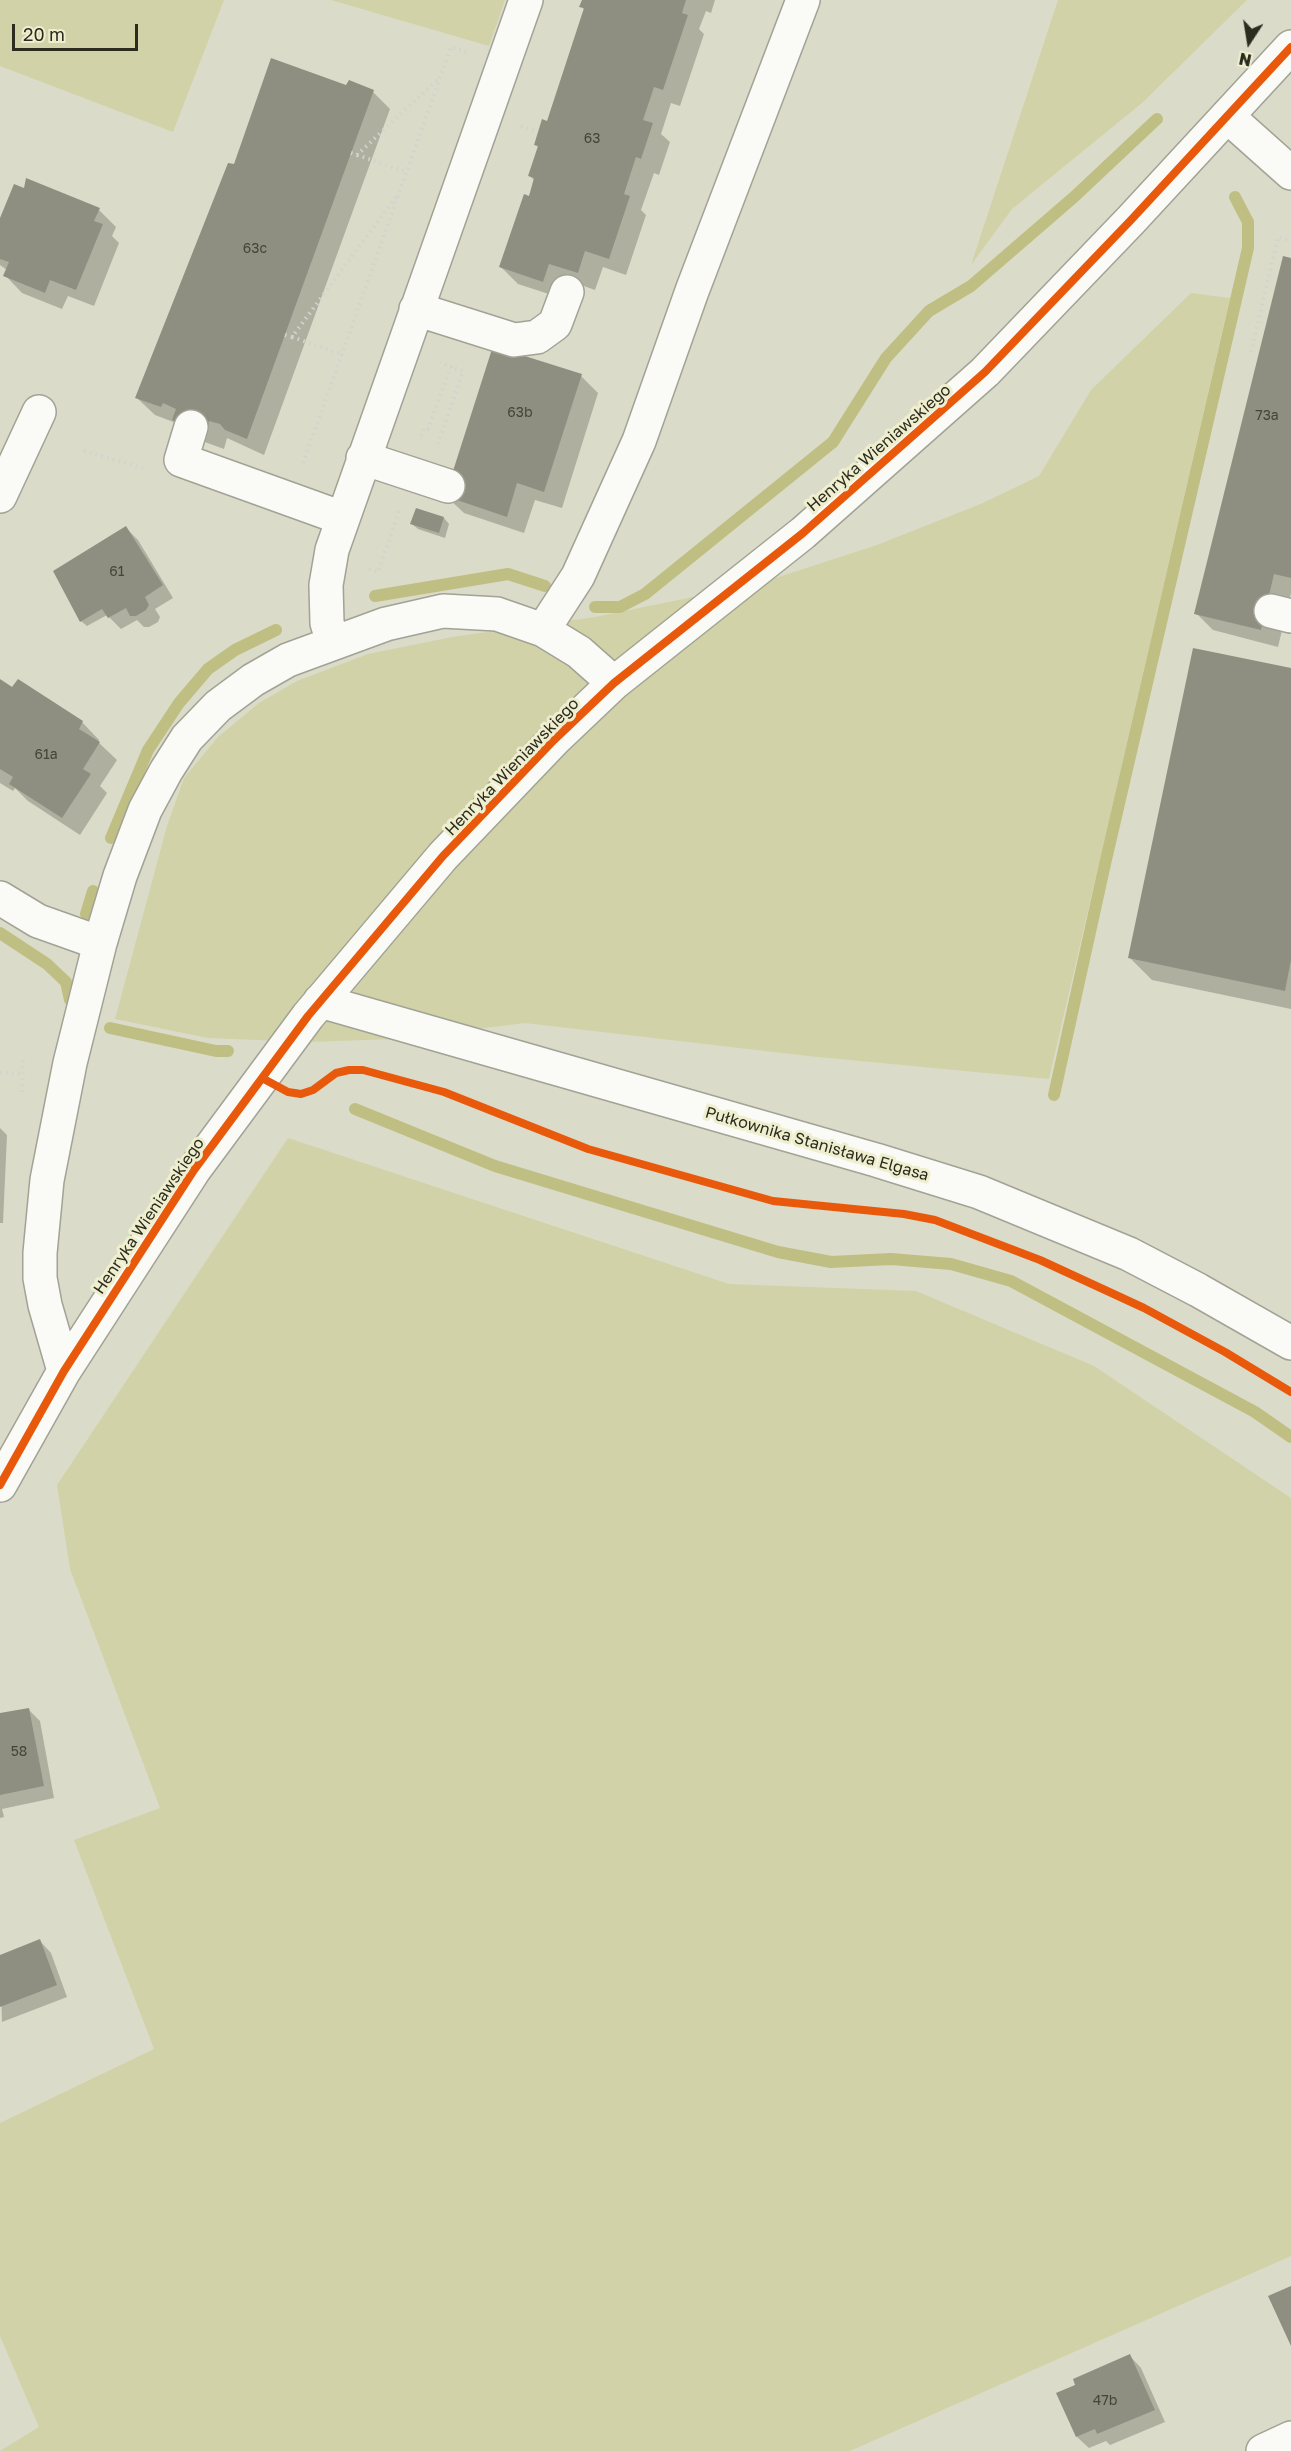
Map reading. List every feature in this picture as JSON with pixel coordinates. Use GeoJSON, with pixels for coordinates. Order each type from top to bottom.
{"type":"FeatureCollection","features":[{"type":"Feature","properties":{"kind":"street"},"geometry":{"type":"LineString","coordinates":[[333,642],[327,623],[326,585],[332,550],[526,0]]}},
{"type":"Feature","properties":{"kind":"street"},"geometry":{"type":"LineString","coordinates":[[543,630],[578,576],[639,441],[692,291],[803,0]]}},
{"type":"Feature","properties":{"kind":"street","name":"Henryka Wieniawskiego"},"geometry":{"type":"LineString","coordinates":[[0,1485],[64,1371],[194,1170],[320,1001],[443,856],[554,740],[614,683],[803,532],[986,372],[1291,47]]}},
{"type":"Feature","properties":{"kind":"street"},"geometry":{"type":"LineString","coordinates":[[1227,116],[1291,173]]}},
{"type":"Feature","properties":{"kind":"street"},"geometry":{"type":"LineString","coordinates":[[416,309],[514,340],[537,337],[555,324],[567,292]]}},
{"type":"Feature","properties":{"kind":"street"},"geometry":{"type":"LineString","coordinates":[[0,496],[39,412]]}},
{"type":"Feature","properties":{"kind":"street"},"geometry":{"type":"LineString","coordinates":[[191,427],[181,460],[342,518]]}},
{"type":"Feature","properties":{"kind":"street"},"geometry":{"type":"LineString","coordinates":[[363,458],[448,486]]}},
{"type":"Feature","properties":{"kind":"street"},"geometry":{"type":"LineString","coordinates":[[64,1371],[45,1305],[40,1278],[47,1180],[70,1063],[100,943],[120,876],[146,810],[166,771],[187,738],[218,706],[253,680],[288,660],[386,624],[443,611],[497,614],[543,630],[579,652],[614,683]]}},
{"type":"Feature","properties":{"kind":"street"},"geometry":{"type":"LineString","coordinates":[[0,898],[38,921],[100,943]]}},
{"type":"Feature","properties":{"kind":"street","name":"Pułkownika Stanisława Elgasa"},"geometry":{"type":"LineString","coordinates":[[320,1001],[876,1160],[979,1192],[1129,1254],[1291,1343]]}},
{"type":"Feature","properties":{"kind":"street"},"geometry":{"type":"LineString","coordinates":[[1263,2451],[1291,2438]]}},
{"type":"Feature","properties":{"kind":"path"},"geometry":{"type":"LineString","coordinates":[[290,500],[451,46],[503,64]]}},
{"type":"Feature","properties":{"kind":"path"},"geometry":{"type":"LineString","coordinates":[[357,155],[440,77]]}},
{"type":"Feature","properties":{"kind":"path"},"geometry":{"type":"LineString","coordinates":[[351,153],[406,172]]}},
{"type":"Feature","properties":{"kind":"path"},"geometry":{"type":"LineString","coordinates":[[292,337],[400,191]]}},
{"type":"Feature","properties":{"kind":"path"},"geometry":{"type":"LineString","coordinates":[[1251,352],[1278,237],[1291,240]]}},
{"type":"Feature","properties":{"kind":"path"},"geometry":{"type":"LineString","coordinates":[[285,335],[341,354]]}},
{"type":"Feature","properties":{"kind":"path"},"geometry":{"type":"LineString","coordinates":[[448,449],[438,446],[463,371],[451,367]]}},
{"type":"Feature","properties":{"kind":"path"},"geometry":{"type":"LineString","coordinates":[[0,1072],[23,1074]]}},
{"type":"Feature","properties":{"kind":"green space"},"geometry":{"type":"Polygon","coordinates":[[[0,0],[224,0],[173,132],[0,66],[0,0]]]}},
{"type":"Feature","properties":{"kind":"green space"},"geometry":{"type":"Polygon","coordinates":[[[331,0],[505,0],[489,46],[331,0]]]}},
{"type":"Feature","properties":{"kind":"green space"},"geometry":{"type":"Polygon","coordinates":[[[1058,0],[1247,0],[1142,103],[1012,209],[971,265],[1058,0]]]}},
{"type":"Feature","properties":{"kind":"green space"},"geometry":{"type":"Polygon","coordinates":[[[1191,293],[1230,298],[1049,1079],[808,1056],[525,1023],[395,1039],[308,1042],[208,1038],[115,1019],[167,826],[184,778],[218,737],[259,703],[297,681],[368,654],[452,637],[595,617],[757,584],[877,545],[983,503],[1039,476],[1091,390],[1191,293]]]}},
{"type":"Feature","properties":{"kind":"green space"},"geometry":{"type":"Polygon","coordinates":[[[288,1138],[729,1284],[916,1291],[1094,1366],[1291,1498],[1291,2256],[850,2451],[0,2451],[39,2427],[0,2336],[0,2123],[154,2049],[74,1840],[160,1808],[70,1569],[57,1485],[288,1138]]]}},
{"type":"Feature","properties":{"kind":"building"},"geometry":{"type":"Polygon","coordinates":[[[582,0],[686,0],[682,13],[688,15],[663,90],[654,87],[643,120],[653,123],[641,159],[636,157],[624,194],[630,196],[609,259],[585,251],[578,273],[549,264],[543,282],[499,267],[524,194],[529,196],[534,178],[528,176],[538,146],[534,145],[542,119],[547,121],[584,8],[579,7],[582,0]]]}},
{"type":"Feature","properties":{"kind":"building"},"geometry":{"type":"Polygon","coordinates":[[[271,58],[346,85],[349,80],[374,90],[247,439],[225,430],[220,424],[209,421],[207,433],[172,420],[176,409],[163,403],[161,407],[135,398],[228,163],[234,164],[271,58]]]}},
{"type":"Feature","properties":{"kind":"building"},"geometry":{"type":"Polygon","coordinates":[[[26,178],[100,208],[94,221],[103,224],[76,290],[50,280],[45,293],[3,276],[9,262],[0,259],[0,218],[14,184],[24,188],[26,178]]]}},
{"type":"Feature","properties":{"kind":"building"},"geometry":{"type":"Polygon","coordinates":[[[1283,256],[1291,258],[1291,578],[1274,574],[1261,630],[1194,614],[1283,256]]]}},
{"type":"Feature","properties":{"kind":"building"},"geometry":{"type":"Polygon","coordinates":[[[493,346],[582,374],[544,492],[517,483],[507,517],[445,496],[493,346]]]}},
{"type":"Feature","properties":{"kind":"building"},"geometry":{"type":"Polygon","coordinates":[[[416,508],[444,517],[439,533],[410,524],[416,508]]]}},
{"type":"Feature","properties":{"kind":"building"},"geometry":{"type":"Polygon","coordinates":[[[126,526],[163,585],[145,597],[149,605],[146,610],[136,616],[130,616],[126,608],[108,618],[102,609],[80,622],[53,571],[126,526]]]}},
{"type":"Feature","properties":{"kind":"building"},"geometry":{"type":"Polygon","coordinates":[[[1193,648],[1291,668],[1291,960],[1285,991],[1128,958],[1193,648]]]}},
{"type":"Feature","properties":{"kind":"building"},"geometry":{"type":"Polygon","coordinates":[[[0,679],[12,687],[18,679],[83,721],[79,729],[100,742],[83,769],[91,774],[62,818],[9,784],[13,777],[0,769],[0,679]]]}},
{"type":"Feature","properties":{"kind":"building"},"geometry":{"type":"Polygon","coordinates":[[[29,1708],[44,1786],[0,1795],[0,1713],[29,1708]]]}},
{"type":"Feature","properties":{"kind":"building"},"geometry":{"type":"Polygon","coordinates":[[[40,1939],[57,1985],[0,2007],[0,1955],[40,1939]]]}},
{"type":"Feature","properties":{"kind":"building"},"geometry":{"type":"Polygon","coordinates":[[[1291,2286],[1291,2346],[1268,2296],[1291,2286]]]}},
{"type":"Feature","properties":{"kind":"building"},"geometry":{"type":"Polygon","coordinates":[[[1130,2354],[1155,2410],[1097,2434],[1095,2429],[1076,2437],[1056,2393],[1075,2385],[1073,2379],[1130,2354]]]}},
{"type":"Feature","properties":{"kind":"waterway"},"geometry":{"type":"LineString","coordinates":[[595,607],[620,607],[645,594],[833,442],[886,358],[929,311],[971,286],[1074,197],[1157,119]]}},
{"type":"Feature","properties":{"kind":"waterway"},"geometry":{"type":"LineString","coordinates":[[1054,1095],[1105,864],[1248,248],[1248,222],[1235,197]]}},
{"type":"Feature","properties":{"kind":"waterway"},"geometry":{"type":"LineString","coordinates":[[375,596],[508,574],[545,586]]}},
{"type":"Feature","properties":{"kind":"waterway"},"geometry":{"type":"LineString","coordinates":[[111,838],[148,750],[179,703],[208,669],[235,650],[276,630]]}},
{"type":"Feature","properties":{"kind":"waterway"},"geometry":{"type":"LineString","coordinates":[[86,914],[93,891]]}},
{"type":"Feature","properties":{"kind":"waterway"},"geometry":{"type":"LineString","coordinates":[[0,933],[47,964],[66,982],[70,1000]]}},
{"type":"Feature","properties":{"kind":"waterway"},"geometry":{"type":"LineString","coordinates":[[110,1028],[216,1051],[228,1051]]}},
{"type":"Feature","properties":{"kind":"waterway"},"geometry":{"type":"LineString","coordinates":[[355,1109],[495,1166],[778,1252],[831,1262],[891,1259],[951,1264],[1011,1281],[1255,1412],[1291,1437]]}},
{"type":"Feature","properties":{"kind":"cycle path"},"geometry":{"type":"LineString","coordinates":[[0,1485],[64,1371],[194,1170],[308,1016],[443,856],[554,740],[614,683],[803,533],[985,372],[1131,220],[1291,47]]}},
{"type":"Feature","properties":{"kind":"cycle path"},"geometry":{"type":"LineString","coordinates":[[262,1078],[288,1092],[301,1094],[313,1090],[336,1073],[363,1070],[444,1092],[588,1149],[773,1201],[904,1214],[935,1220],[1040,1260],[1144,1308],[1225,1352],[1291,1392]]}}]}
